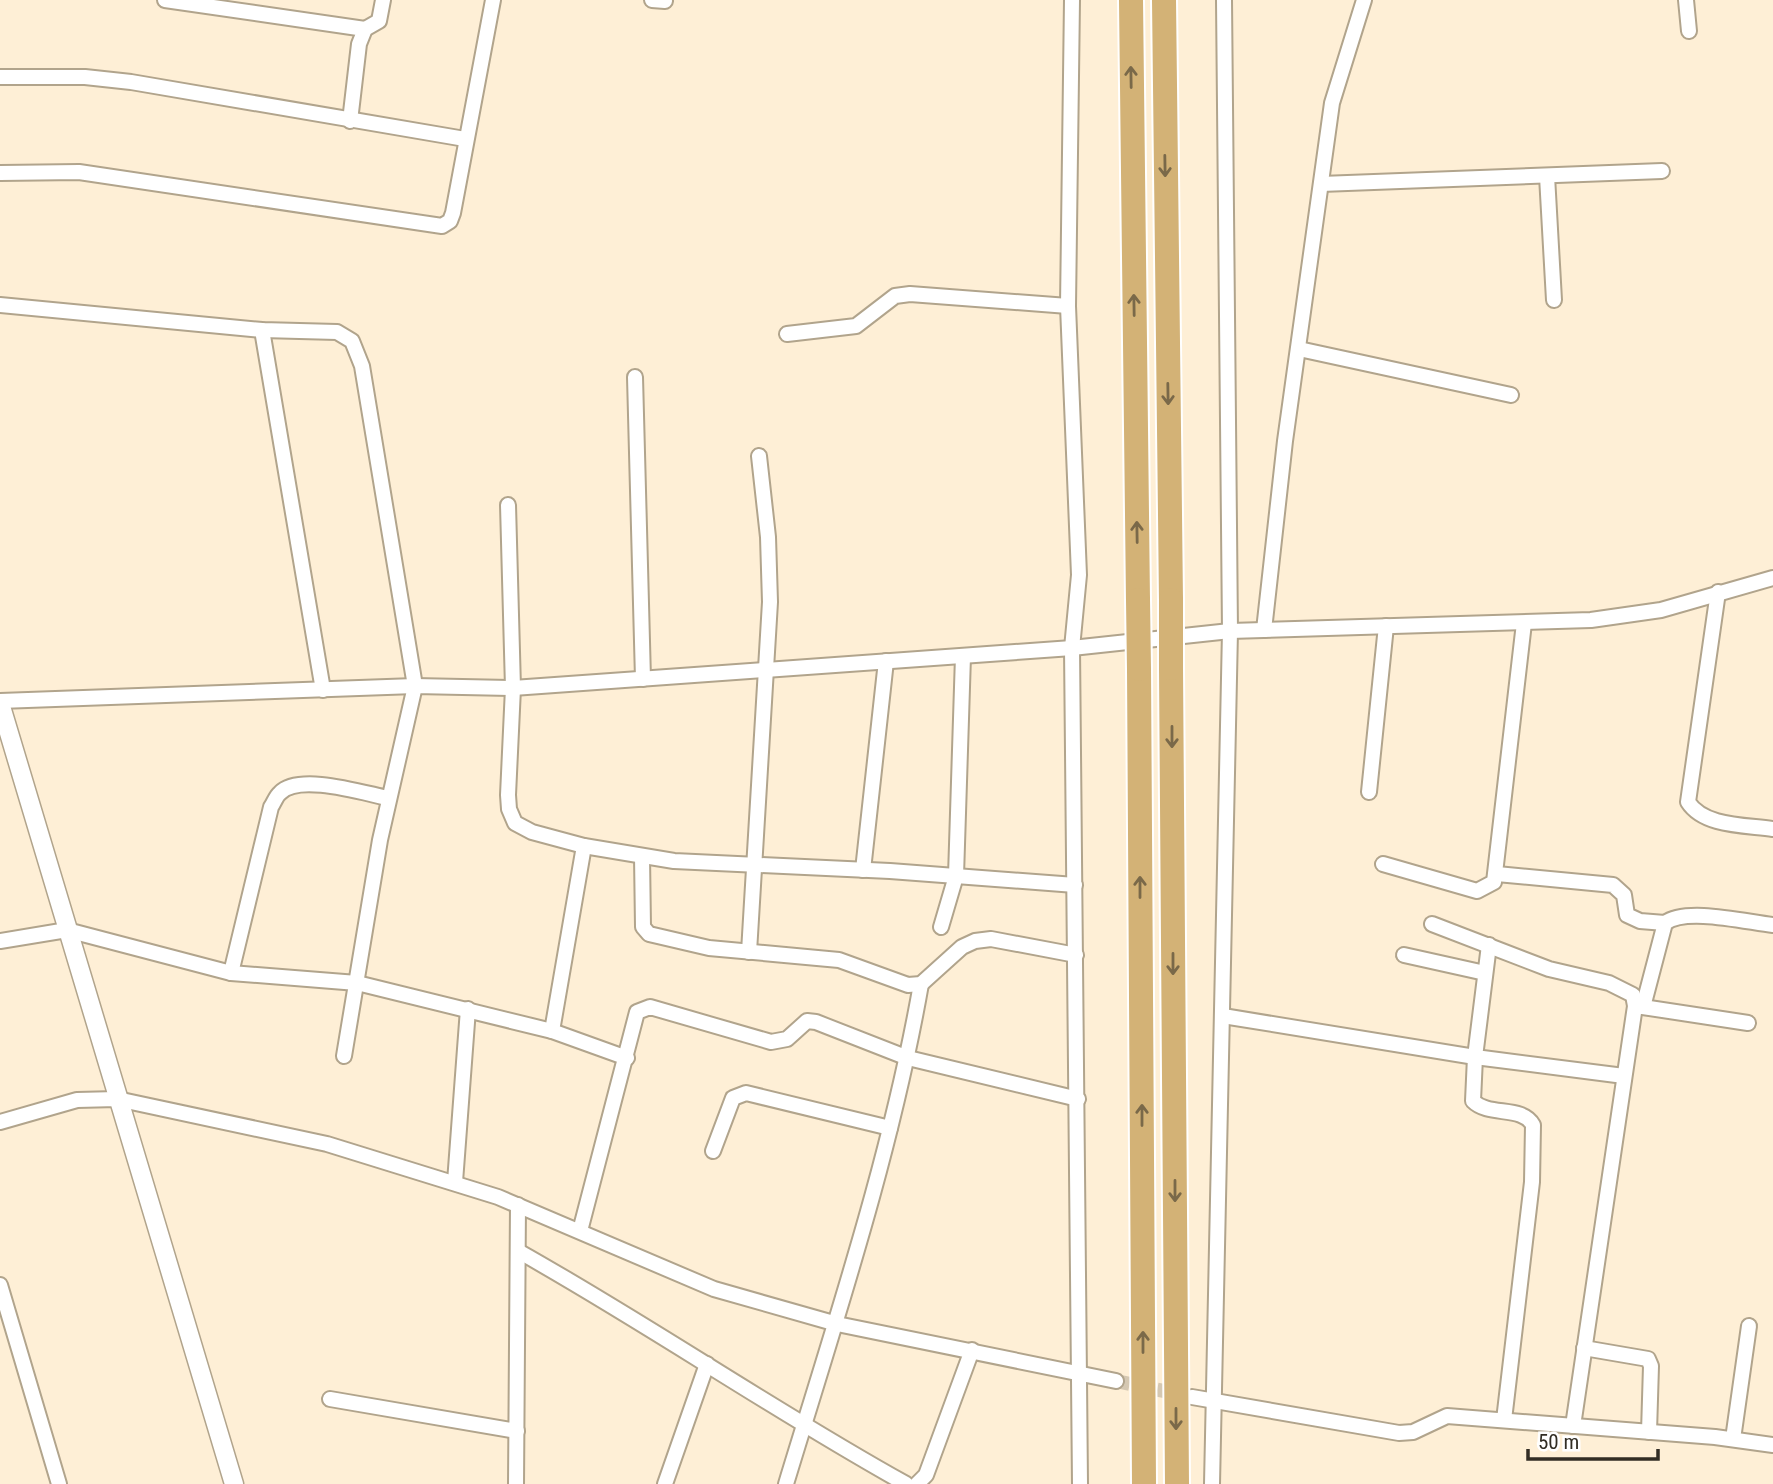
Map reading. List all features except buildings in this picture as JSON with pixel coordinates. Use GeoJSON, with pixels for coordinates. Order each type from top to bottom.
{"type":"FeatureCollection","features":[{"type":"Feature","properties":{"kind":"highway"},"geometry":{"type":"LineString","coordinates":[[1130,0],[1139,669],[1144,1484]]}},
{"type":"Feature","properties":{"kind":"highway"},"geometry":{"type":"LineString","coordinates":[[1164,0],[1177,1484]]}},
{"type":"Feature","properties":{"kind":"street"},"geometry":{"type":"LineString","coordinates":[[165,0],[365,29],[379,21],[383,0]]}},
{"type":"Feature","properties":{"kind":"street"},"geometry":{"type":"LineString","coordinates":[[0,173],[79,172],[442,226],[450,221],[453,212],[493,0]]}},
{"type":"Feature","properties":{"kind":"street"},"geometry":{"type":"LineString","coordinates":[[652,0],[665,1]]}},
{"type":"Feature","properties":{"kind":"street"},"geometry":{"type":"LineString","coordinates":[[1072,0],[1068,306],[1079,575],[1072,648],[1080,1484]]}},
{"type":"Feature","properties":{"kind":"street"},"geometry":{"type":"LineString","coordinates":[[1213,1484],[1217,1402],[1230,631],[1224,0]]}},
{"type":"Feature","properties":{"kind":"street"},"geometry":{"type":"LineString","coordinates":[[1264,630],[1332,103],[1364,0]]}},
{"type":"Feature","properties":{"kind":"street"},"geometry":{"type":"LineString","coordinates":[[1686,0],[1689,31]]}},
{"type":"Feature","properties":{"kind":"street"},"geometry":{"type":"LineString","coordinates":[[350,121],[359,44],[365,29]]}},
{"type":"Feature","properties":{"kind":"street"},"geometry":{"type":"LineString","coordinates":[[0,77],[85,77],[131,82],[465,139]]}},
{"type":"Feature","properties":{"kind":"street"},"geometry":{"type":"LineString","coordinates":[[1321,184],[1662,171]]}},
{"type":"Feature","properties":{"kind":"street"},"geometry":{"type":"LineString","coordinates":[[1546,176],[1554,300]]}},
{"type":"Feature","properties":{"kind":"street"},"geometry":{"type":"LineString","coordinates":[[787,334],[856,326],[895,296],[911,293],[1068,306]]}},
{"type":"Feature","properties":{"kind":"street"},"geometry":{"type":"LineString","coordinates":[[0,304],[262,330],[337,332],[345,335],[357,350],[375,434],[415,686],[388,799],[344,1056]]}},
{"type":"Feature","properties":{"kind":"street"},"geometry":{"type":"LineString","coordinates":[[262,330],[323,690]]}},
{"type":"Feature","properties":{"kind":"street"},"geometry":{"type":"LineString","coordinates":[[1299,349],[1511,395]]}},
{"type":"Feature","properties":{"kind":"street"},"geometry":{"type":"LineString","coordinates":[[635,377],[643,679]]}},
{"type":"Feature","properties":{"kind":"street"},"geometry":{"type":"LineString","coordinates":[[749,952],[767,670],[770,573],[760,456]]}},
{"type":"Feature","properties":{"kind":"street"},"geometry":{"type":"LineString","coordinates":[[509,505],[513,688],[509,809],[515,823],[532,832],[584,846],[701,864],[863,870],[1075,885]]}},
{"type":"Feature","properties":{"kind":"street"},"geometry":{"type":"LineString","coordinates":[[234,1484],[0,702],[415,686],[513,688],[1072,648],[1230,631],[1591,620],[1661,610],[1773,578]]}},
{"type":"Feature","properties":{"kind":"street"},"geometry":{"type":"LineString","coordinates":[[1718,592],[1688,802],[1695,813],[1708,819],[1773,829]]}},
{"type":"Feature","properties":{"kind":"street"},"geometry":{"type":"LineString","coordinates":[[1383,864],[1477,891],[1494,882],[1524,622]]}},
{"type":"Feature","properties":{"kind":"street"},"geometry":{"type":"LineString","coordinates":[[1369,792],[1386,626]]}},
{"type":"Feature","properties":{"kind":"street"},"geometry":{"type":"LineString","coordinates":[[941,927],[956,876],[963,656]]}},
{"type":"Feature","properties":{"kind":"street"},"geometry":{"type":"LineString","coordinates":[[863,870],[886,661]]}},
{"type":"Feature","properties":{"kind":"street"},"geometry":{"type":"LineString","coordinates":[[232,973],[271,807],[281,792],[297,785],[322,785],[388,799]]}},
{"type":"Feature","properties":{"kind":"street"},"geometry":{"type":"LineString","coordinates":[[552,1031],[584,846]]}},
{"type":"Feature","properties":{"kind":"street"},"geometry":{"type":"LineString","coordinates":[[642,856],[643,927],[649,933],[709,948],[839,960],[908,985],[921,984],[962,947],[975,941],[991,939],[1076,955]]}},
{"type":"Feature","properties":{"kind":"street"},"geometry":{"type":"LineString","coordinates":[[1496,874],[1613,885],[1624,895],[1627,915],[1633,920],[1665,923],[1681,916],[1773,925]]}},
{"type":"Feature","properties":{"kind":"street"},"geometry":{"type":"LineString","coordinates":[[1573,1426],[1624,1076],[1639,1006],[1665,923]]}},
{"type":"Feature","properties":{"kind":"street"},"geometry":{"type":"LineString","coordinates":[[1432,924],[1549,969],[1618,986],[1633,995],[1639,1006]]}},
{"type":"Feature","properties":{"kind":"street"},"geometry":{"type":"LineString","coordinates":[[0,941],[67,930],[232,973],[356,983],[552,1031],[627,1058]]}},
{"type":"Feature","properties":{"kind":"street"},"geometry":{"type":"LineString","coordinates":[[1489,945],[1475,1057],[1473,1101],[1479,1107],[1525,1115],[1533,1125],[1532,1182],[1504,1420]]}},
{"type":"Feature","properties":{"kind":"street"},"geometry":{"type":"LineString","coordinates":[[1405,955],[1485,973]]}},
{"type":"Feature","properties":{"kind":"street"},"geometry":{"type":"LineString","coordinates":[[786,1484],[837,1324],[890,1128],[908,1058],[921,984]]}},
{"type":"Feature","properties":{"kind":"street"},"geometry":{"type":"LineString","coordinates":[[1639,1006],[1748,1023]]}},
{"type":"Feature","properties":{"kind":"street"},"geometry":{"type":"LineString","coordinates":[[580,1231],[638,1012],[650,1007],[771,1042],[787,1039],[807,1021],[816,1022],[908,1058],[1078,1099]]}},
{"type":"Feature","properties":{"kind":"street"},"geometry":{"type":"LineString","coordinates":[[455,1182],[468,1009]]}},
{"type":"Feature","properties":{"kind":"street"},"geometry":{"type":"LineString","coordinates":[[1223,1016],[1475,1057],[1624,1076]]}},
{"type":"Feature","properties":{"kind":"street"},"geometry":{"type":"LineString","coordinates":[[713,1152],[733,1098],[746,1093],[890,1128]]}},
{"type":"Feature","properties":{"kind":"street"},"geometry":{"type":"LineString","coordinates":[[0,1122],[77,1101],[117,1099],[327,1144],[455,1182],[518,1205],[714,1289],[837,1324],[1116,1381]]}},
{"type":"Feature","properties":{"kind":"street"},"geometry":{"type":"LineString","coordinates":[[516,1484],[518,1205]]}},
{"type":"Feature","properties":{"kind":"street"},"geometry":{"type":"LineString","coordinates":[[518,1251],[614,1305],[804,1424],[906,1484]]}},
{"type":"Feature","properties":{"kind":"street"},"geometry":{"type":"LineString","coordinates":[[0,1285],[59,1484]]}},
{"type":"Feature","properties":{"kind":"street"},"geometry":{"type":"LineString","coordinates":[[1733,1439],[1749,1326]]}},
{"type":"Feature","properties":{"kind":"street"},"geometry":{"type":"LineString","coordinates":[[1584,1349],[1648,1359],[1651,1366],[1649,1432]]}},
{"type":"Feature","properties":{"kind":"street"},"geometry":{"type":"LineString","coordinates":[[917,1484],[926,1475],[972,1350]]}},
{"type":"Feature","properties":{"kind":"street"},"geometry":{"type":"LineString","coordinates":[[666,1484],[707,1364]]}},
{"type":"Feature","properties":{"kind":"street"},"geometry":{"type":"LineString","coordinates":[[1192,1397],[1399,1433],[1413,1432],[1447,1416],[1733,1439],[1773,1446]]}},
{"type":"Feature","properties":{"kind":"street"},"geometry":{"type":"LineString","coordinates":[[330,1399],[517,1431]]}},
{"type":"Feature","properties":{"kind":"tunnel"},"geometry":{"type":"LineString","coordinates":[[1116,1381],[1183,1395]]}}]}
